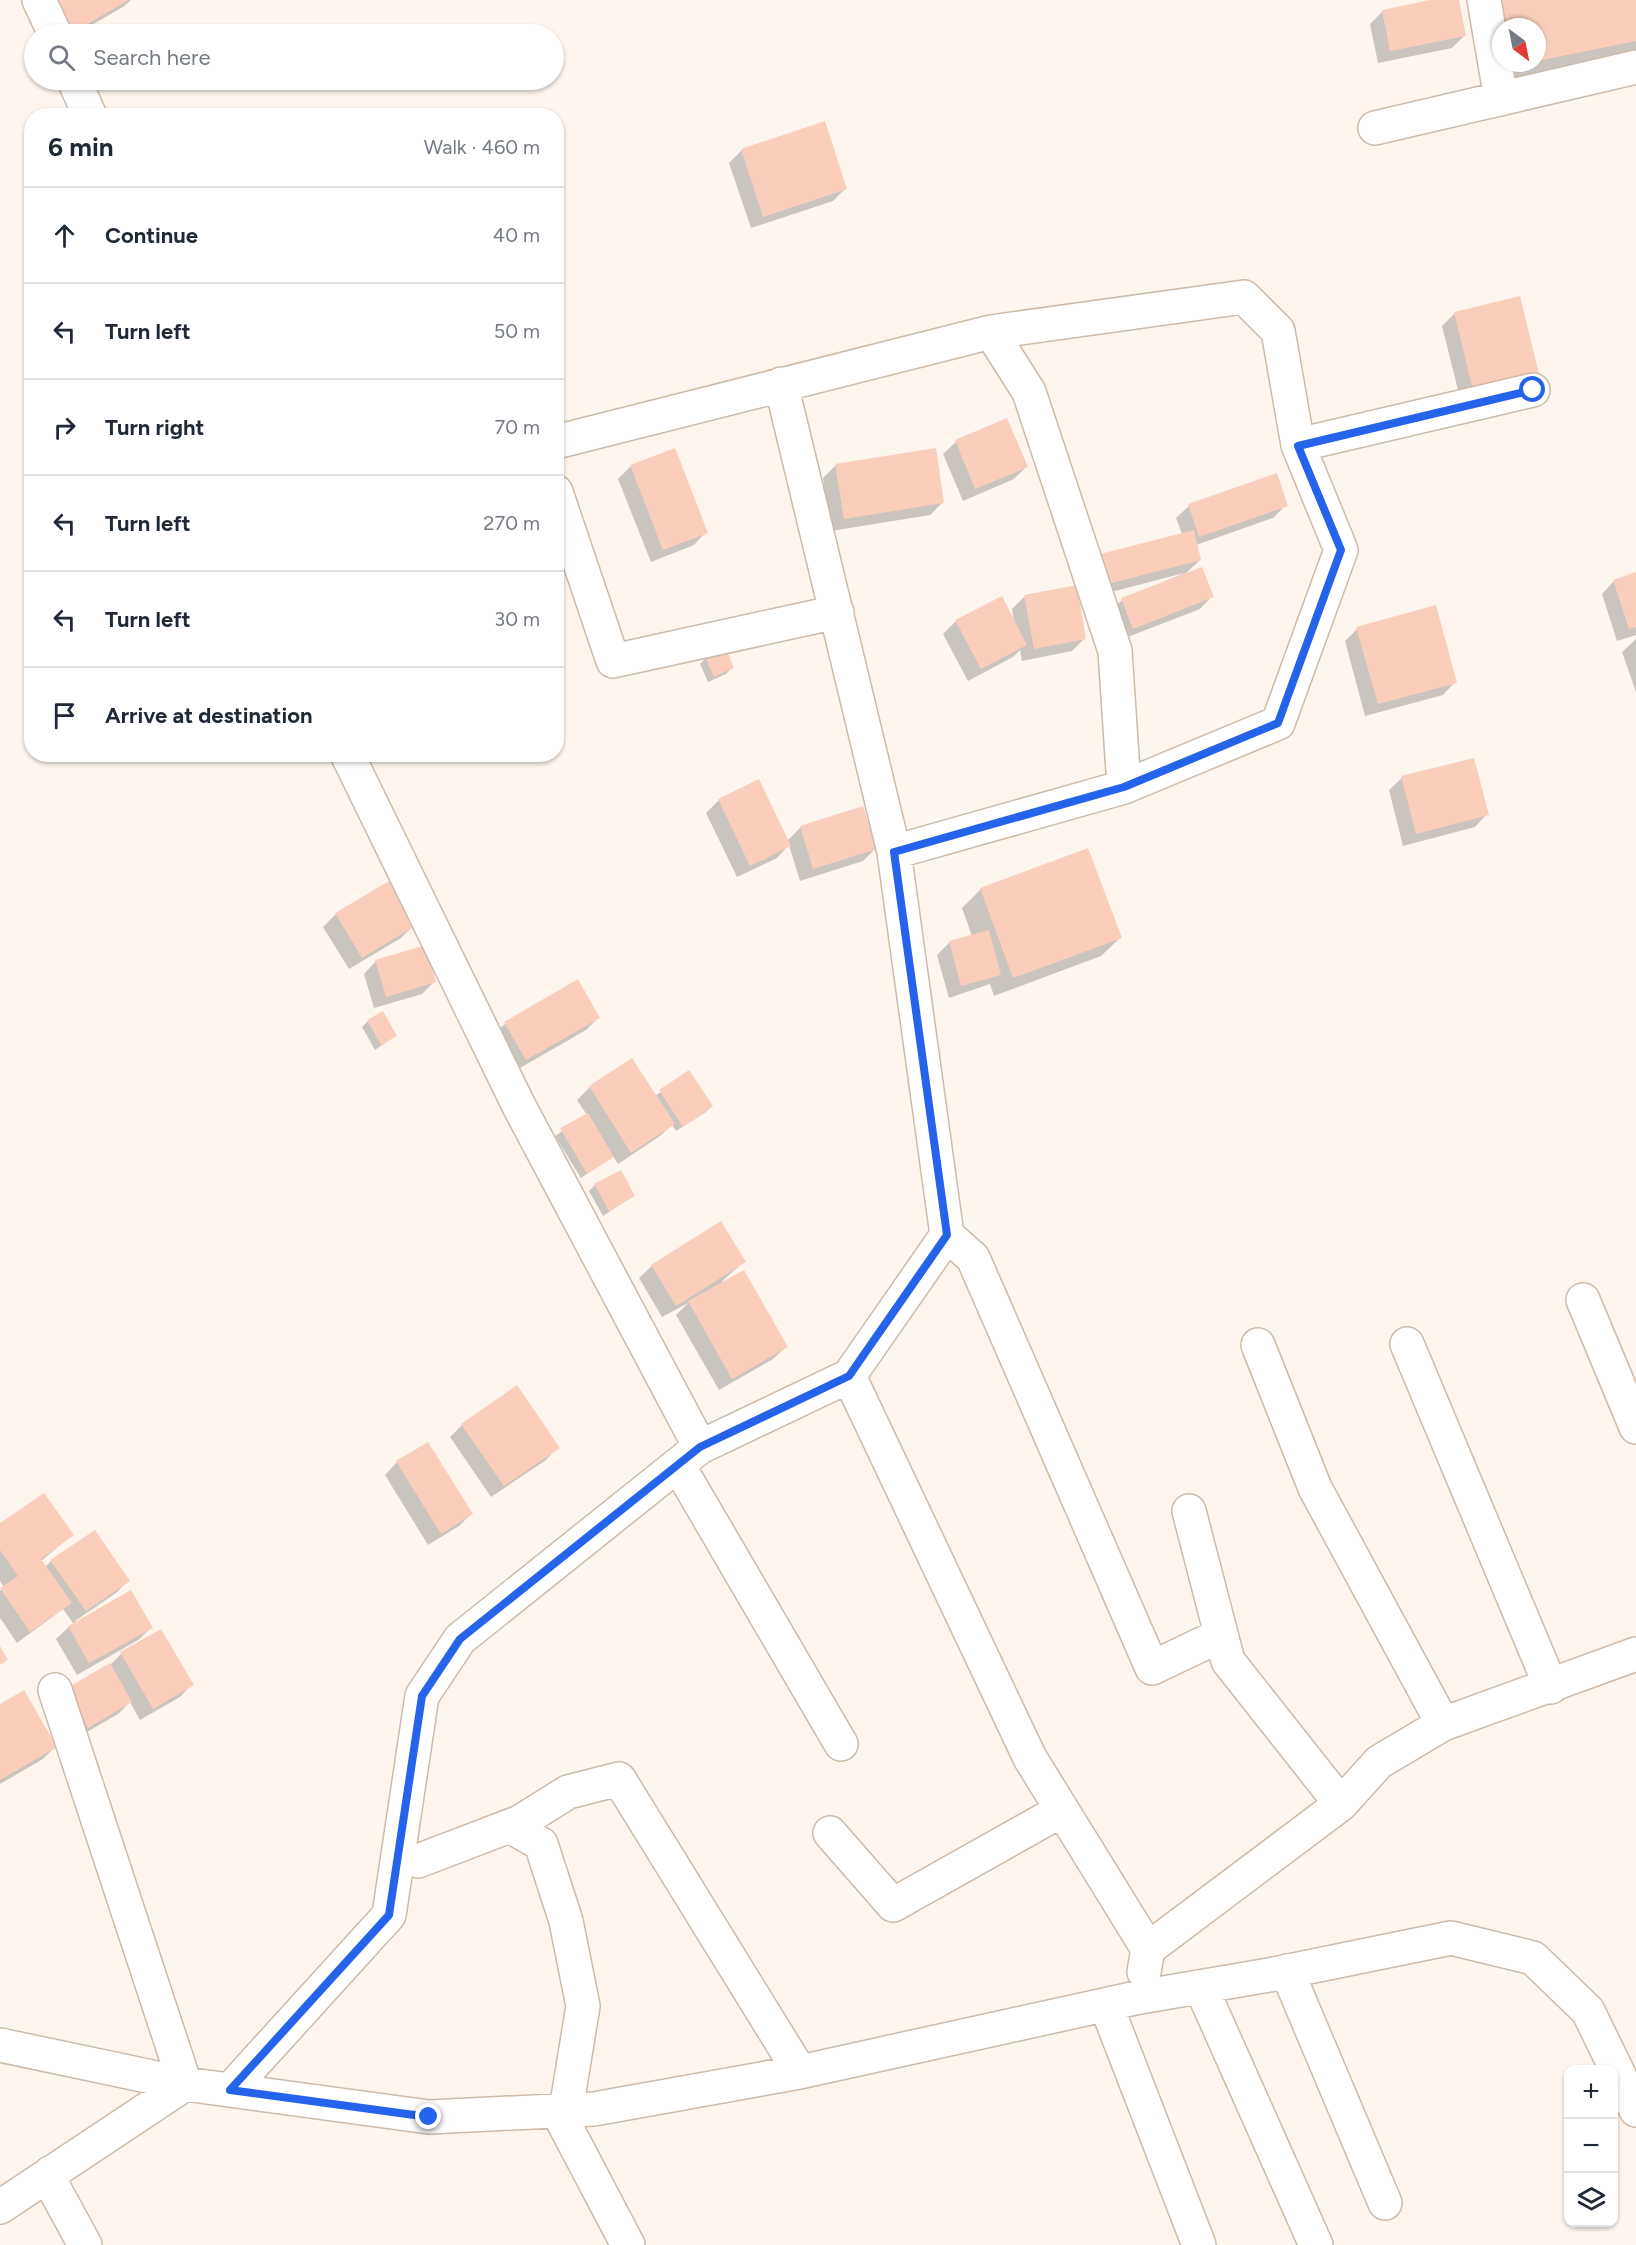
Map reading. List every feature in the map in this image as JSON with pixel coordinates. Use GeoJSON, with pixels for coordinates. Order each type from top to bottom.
{"type":"FeatureCollection","features":[{"type":"Feature","properties":{"kind":"street"},"geometry":{"type":"LineString","coordinates":[[39,0],[50,24]]}},
{"type":"Feature","properties":{"kind":"street"},"geometry":{"type":"LineString","coordinates":[[1484,0],[1501,99]]}},
{"type":"Feature","properties":{"kind":"street"},"geometry":{"type":"LineString","coordinates":[[1375,128],[1636,68]]}},
{"type":"Feature","properties":{"kind":"street"},"geometry":{"type":"LineString","coordinates":[[78,90],[86,108]]}},
{"type":"Feature","properties":{"kind":"street"},"geometry":{"type":"LineString","coordinates":[[564,440],[991,332],[1244,297],[1278,331],[1298,446],[1341,550],[1278,723],[1124,787],[894,852]]}},
{"type":"Feature","properties":{"kind":"street"},"geometry":{"type":"LineString","coordinates":[[991,332],[1029,392],[1115,651],[1124,787]]}},
{"type":"Feature","properties":{"kind":"street"},"geometry":{"type":"LineString","coordinates":[[781,384],[894,852],[947,1235],[973,1258],[1152,1668],[1221,1635]]}},
{"type":"Feature","properties":{"kind":"street"},"geometry":{"type":"LineString","coordinates":[[1298,446],[1533,390]]}},
{"type":"Feature","properties":{"kind":"street"},"geometry":{"type":"LineString","coordinates":[[564,516],[613,662],[837,612]]}},
{"type":"Feature","properties":{"kind":"street"},"geometry":{"type":"LineString","coordinates":[[352,762],[689,1456],[841,1744]]}},
{"type":"Feature","properties":{"kind":"street"},"geometry":{"type":"LineString","coordinates":[[230,2090],[389,1915],[422,1696],[460,1639],[689,1456],[849,1376],[947,1235]]}},
{"type":"Feature","properties":{"kind":"street"},"geometry":{"type":"LineString","coordinates":[[1583,1300],[1636,1427]]}},
{"type":"Feature","properties":{"kind":"street"},"geometry":{"type":"LineString","coordinates":[[1407,1344],[1551,1687]]}},
{"type":"Feature","properties":{"kind":"street"},"geometry":{"type":"LineString","coordinates":[[1258,1345],[1315,1488],[1443,1724]]}},
{"type":"Feature","properties":{"kind":"street"},"geometry":{"type":"LineString","coordinates":[[849,1376],[1030,1758],[1148,1949],[1140,1997]]}},
{"type":"Feature","properties":{"kind":"street"},"geometry":{"type":"LineString","coordinates":[[1189,1511],[1228,1661],[1341,1804]]}},
{"type":"Feature","properties":{"kind":"street"},"geometry":{"type":"LineString","coordinates":[[1148,1949],[1341,1804],[1379,1762],[1443,1724],[1551,1687],[1636,1654]]}},
{"type":"Feature","properties":{"kind":"street"},"geometry":{"type":"LineString","coordinates":[[56,1690],[185,2084]]}},
{"type":"Feature","properties":{"kind":"street"},"geometry":{"type":"LineString","coordinates":[[398,1854],[418,1861],[510,1826],[568,1792],[619,1779],[800,2072]]}},
{"type":"Feature","properties":{"kind":"street"},"geometry":{"type":"LineString","coordinates":[[830,1833],[893,1905],[1062,1810]]}},
{"type":"Feature","properties":{"kind":"street"},"geometry":{"type":"LineString","coordinates":[[510,1826],[541,1844],[566,1921],[583,2006],[562,2110],[628,2245]]}},
{"type":"Feature","properties":{"kind":"street"},"geometry":{"type":"LineString","coordinates":[[0,2044],[185,2084],[429,2117],[594,2109],[800,2072],[1140,1997],[1287,1971],[1451,1938],[1533,1958],[1588,2011],[1636,2110]]}},
{"type":"Feature","properties":{"kind":"street"},"geometry":{"type":"LineString","coordinates":[[1287,1971],[1385,2203]]}},
{"type":"Feature","properties":{"kind":"street"},"geometry":{"type":"LineString","coordinates":[[1201,1987],[1316,2245]]}},
{"type":"Feature","properties":{"kind":"street"},"geometry":{"type":"LineString","coordinates":[[1106,2005],[1199,2245]]}},
{"type":"Feature","properties":{"kind":"street"},"geometry":{"type":"LineString","coordinates":[[0,2206],[185,2084]]}},
{"type":"Feature","properties":{"kind":"street"},"geometry":{"type":"LineString","coordinates":[[50,2173],[48,2178],[85,2245]]}},
{"type":"Feature","properties":{"kind":"building"},"geometry":{"type":"Polygon","coordinates":[[[50,0],[129,0],[87,24],[64,24],[50,0]]]}},
{"type":"Feature","properties":{"kind":"building"},"geometry":{"type":"Polygon","coordinates":[[[1430,0],[1459,0],[1466,36],[1390,51],[1382,10],[1430,0]]]}},
{"type":"Feature","properties":{"kind":"building"},"geometry":{"type":"Polygon","coordinates":[[[1494,0],[1636,0],[1636,41],[1546,59],[1546,18],[1498,18],[1494,0]]]}},
{"type":"Feature","properties":{"kind":"building"},"geometry":{"type":"Polygon","coordinates":[[[825,121],[847,189],[763,217],[741,149],[825,121]]]}},
{"type":"Feature","properties":{"kind":"building"},"geometry":{"type":"Polygon","coordinates":[[[1520,296],[1539,374],[1473,390],[1454,312],[1520,296]]]}},
{"type":"Feature","properties":{"kind":"building"},"geometry":{"type":"Polygon","coordinates":[[[1007,418],[1028,467],[975,489],[955,440],[1007,418]]]}},
{"type":"Feature","properties":{"kind":"building"},"geometry":{"type":"Polygon","coordinates":[[[675,448],[708,533],[663,550],[630,465],[675,448]]]}},
{"type":"Feature","properties":{"kind":"building"},"geometry":{"type":"Polygon","coordinates":[[[936,448],[944,503],[844,519],[835,464],[936,448]]]}},
{"type":"Feature","properties":{"kind":"building"},"geometry":{"type":"Polygon","coordinates":[[[1277,473],[1288,506],[1199,537],[1188,504],[1277,473]]]}},
{"type":"Feature","properties":{"kind":"building"},"geometry":{"type":"Polygon","coordinates":[[[1194,530],[1201,560],[1108,584],[1100,554],[1194,530]]]}},
{"type":"Feature","properties":{"kind":"building"},"geometry":{"type":"Polygon","coordinates":[[[1202,567],[1214,597],[1133,629],[1121,598],[1202,567]]]}},
{"type":"Feature","properties":{"kind":"building"},"geometry":{"type":"Polygon","coordinates":[[[1636,572],[1636,627],[1629,629],[1613,580],[1636,572]]]}},
{"type":"Feature","properties":{"kind":"building"},"geometry":{"type":"Polygon","coordinates":[[[1077,585],[1086,639],[1034,649],[1024,595],[1077,585]]]}},
{"type":"Feature","properties":{"kind":"building"},"geometry":{"type":"Polygon","coordinates":[[[1002,596],[1027,645],[981,669],[955,620],[1002,596]]]}},
{"type":"Feature","properties":{"kind":"building"},"geometry":{"type":"Polygon","coordinates":[[[1436,605],[1457,683],[1378,704],[1356,627],[1436,605]]]}},
{"type":"Feature","properties":{"kind":"building"},"geometry":{"type":"Polygon","coordinates":[[[726,648],[734,668],[714,677],[705,657],[726,648]]]}},
{"type":"Feature","properties":{"kind":"building"},"geometry":{"type":"Polygon","coordinates":[[[1474,758],[1489,815],[1416,834],[1401,776],[1474,758]]]}},
{"type":"Feature","properties":{"kind":"building"},"geometry":{"type":"Polygon","coordinates":[[[759,779],[791,846],[750,866],[718,799],[759,779]]]}},
{"type":"Feature","properties":{"kind":"building"},"geometry":{"type":"Polygon","coordinates":[[[863,806],[877,849],[813,869],[800,826],[863,806]]]}},
{"type":"Feature","properties":{"kind":"building"},"geometry":{"type":"Polygon","coordinates":[[[1088,848],[1122,938],[1013,978],[980,888],[1088,848]]]}},
{"type":"Feature","properties":{"kind":"building"},"geometry":{"type":"Polygon","coordinates":[[[389,881],[415,926],[362,958],[335,913],[389,881]]]}},
{"type":"Feature","properties":{"kind":"building"},"geometry":{"type":"Polygon","coordinates":[[[989,930],[1001,975],[961,986],[949,941],[989,930]]]}},
{"type":"Feature","properties":{"kind":"building"},"geometry":{"type":"Polygon","coordinates":[[[426,945],[436,982],[386,997],[375,960],[426,945]]]}},
{"type":"Feature","properties":{"kind":"building"},"geometry":{"type":"Polygon","coordinates":[[[578,979],[600,1018],[526,1060],[504,1022],[578,979]]]}},
{"type":"Feature","properties":{"kind":"building"},"geometry":{"type":"Polygon","coordinates":[[[383,1011],[397,1036],[381,1045],[367,1020],[383,1011]]]}},
{"type":"Feature","properties":{"kind":"building"},"geometry":{"type":"Polygon","coordinates":[[[632,1058],[675,1124],[631,1153],[589,1086],[632,1058]]]}},
{"type":"Feature","properties":{"kind":"building"},"geometry":{"type":"Polygon","coordinates":[[[689,1070],[713,1106],[683,1127],[659,1090],[689,1070]]]}},
{"type":"Feature","properties":{"kind":"building"},"geometry":{"type":"Polygon","coordinates":[[[588,1113],[614,1157],[587,1174],[560,1128],[588,1113]]]}},
{"type":"Feature","properties":{"kind":"building"},"geometry":{"type":"Polygon","coordinates":[[[621,1170],[635,1196],[609,1211],[594,1184],[621,1170]]]}},
{"type":"Feature","properties":{"kind":"building"},"geometry":{"type":"Polygon","coordinates":[[[721,1221],[746,1262],[676,1306],[651,1265],[721,1221]]]}},
{"type":"Feature","properties":{"kind":"building"},"geometry":{"type":"Polygon","coordinates":[[[744,1270],[788,1347],[732,1379],[688,1301],[744,1270]]]}},
{"type":"Feature","properties":{"kind":"building"},"geometry":{"type":"Polygon","coordinates":[[[517,1385],[560,1448],[504,1486],[461,1424],[517,1385]]]}},
{"type":"Feature","properties":{"kind":"building"},"geometry":{"type":"Polygon","coordinates":[[[428,1442],[473,1514],[441,1534],[396,1461],[428,1442]]]}},
{"type":"Feature","properties":{"kind":"building"},"geometry":{"type":"Polygon","coordinates":[[[44,1493],[74,1535],[41,1559],[72,1603],[30,1632],[0,1588],[18,1576],[0,1550],[0,1523],[44,1493]]]}},
{"type":"Feature","properties":{"kind":"building"},"geometry":{"type":"Polygon","coordinates":[[[95,1530],[130,1581],[86,1611],[50,1560],[95,1530]]]}},
{"type":"Feature","properties":{"kind":"building"},"geometry":{"type":"Polygon","coordinates":[[[131,1590],[153,1628],[89,1663],[68,1626],[131,1590]]]}},
{"type":"Feature","properties":{"kind":"building"},"geometry":{"type":"Polygon","coordinates":[[[161,1629],[194,1685],[153,1709],[120,1652],[161,1629]]]}},
{"type":"Feature","properties":{"kind":"building"},"geometry":{"type":"Polygon","coordinates":[[[0,1646],[8,1660],[0,1665],[0,1646]]]}},
{"type":"Feature","properties":{"kind":"building"},"geometry":{"type":"Polygon","coordinates":[[[110,1663],[132,1702],[88,1728],[65,1689],[110,1663]]]}},
{"type":"Feature","properties":{"kind":"building"},"geometry":{"type":"Polygon","coordinates":[[[24,1690],[57,1747],[0,1780],[0,1704],[24,1690]]]}},
{"type":"Feature","properties":{"kind":"route"},"geometry":{"type":"LineString","coordinates":[[429,2117],[230,2090],[389,1915],[422,1696],[460,1639],[700,1447],[849,1376],[947,1235],[894,852],[1124,787],[1278,723],[1341,550],[1298,446],[1533,390]]}}]}
